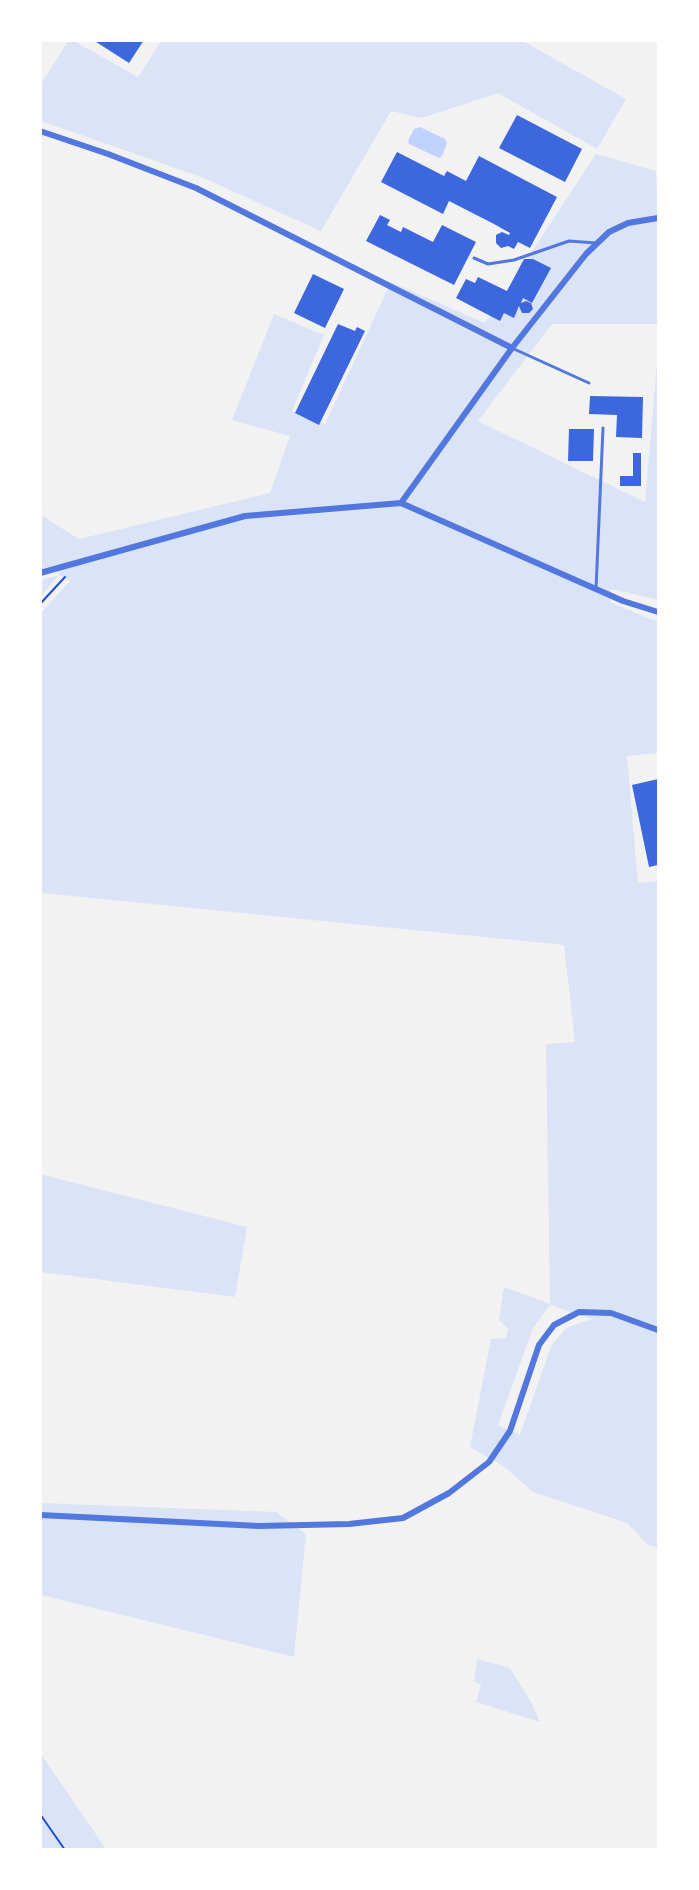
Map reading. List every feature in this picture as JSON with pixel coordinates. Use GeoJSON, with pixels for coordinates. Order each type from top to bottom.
{"type":"FeatureCollection","features":[{"type":"Feature","properties":{"kind":"street"},"geometry":{"type":"LineString","coordinates":[[40,131],[196,188],[512,348]]}},
{"type":"Feature","properties":{"kind":"street"},"geometry":{"type":"LineString","coordinates":[[400,503],[512,348],[586,254],[609,232],[628,223],[658,218]]}},
{"type":"Feature","properties":{"kind":"street"},"geometry":{"type":"LineString","coordinates":[[40,573],[245,516],[400,503],[623,601],[658,612]]}},
{"type":"Feature","properties":{"kind":"street"},"geometry":{"type":"LineString","coordinates":[[40,1515],[260,1526],[349,1524],[403,1518],[449,1493],[489,1462],[510,1431],[539,1345],[554,1325],[579,1312],[611,1313],[658,1330]]}},
{"type":"Feature","properties":{"kind":"lane"},"geometry":{"type":"LineString","coordinates":[[474,258],[488,264],[514,260],[569,241],[598,243]]}},
{"type":"Feature","properties":{"kind":"lane"},"geometry":{"type":"LineString","coordinates":[[512,348],[589,383]]}},
{"type":"Feature","properties":{"kind":"lane"},"geometry":{"type":"LineString","coordinates":[[596,589],[603,428]]}},
{"type":"Feature","properties":{"kind":"path"},"geometry":{"type":"LineString","coordinates":[[40,604],[77,564]]}},
{"type":"Feature","properties":{"kind":"path"},"geometry":{"type":"LineString","coordinates":[[40,1814],[65,1850]]}},
{"type":"Feature","properties":{"kind":"shaded area"},"geometry":{"type":"Polygon","coordinates":[[[69,40],[138,77],[161,41],[523,41],[626,99],[597,149],[498,93],[422,118],[391,111],[321,231],[201,177],[41,121],[41,84],[69,40]]]}},
{"type":"Feature","properties":{"kind":"shaded area"},"geometry":{"type":"Polygon","coordinates":[[[596,154],[656,171],[658,324],[552,324],[478,421],[645,502],[658,351],[658,600],[611,589],[610,602],[658,622],[658,753],[627,756],[638,883],[658,881],[658,1547],[648,1545],[627,1523],[533,1492],[503,1466],[470,1447],[491,1339],[506,1338],[508,1329],[499,1320],[504,1287],[550,1304],[546,1044],[575,1042],[564,945],[41,893],[41,613],[70,581],[59,575],[56,565],[41,569],[41,515],[79,539],[270,493],[290,436],[232,420],[274,314],[324,335],[292,411],[325,424],[391,282],[485,323],[596,154]],[[550,1305],[533,1328],[498,1425],[520,1435],[551,1346],[566,1328],[592,1319],[550,1305]]]}},
{"type":"Feature","properties":{"kind":"shaded area"},"geometry":{"type":"Polygon","coordinates":[[[59,575],[41,596],[41,580],[59,575]]]}},
{"type":"Feature","properties":{"kind":"shaded area"},"geometry":{"type":"Polygon","coordinates":[[[40,1174],[247,1227],[235,1297],[41,1272],[40,1174]]]}},
{"type":"Feature","properties":{"kind":"shaded area"},"geometry":{"type":"Polygon","coordinates":[[[41,1503],[276,1512],[306,1534],[294,1657],[41,1595],[41,1503]]]}},
{"type":"Feature","properties":{"kind":"shaded area"},"geometry":{"type":"Polygon","coordinates":[[[477,1659],[510,1668],[540,1722],[476,1702],[481,1685],[474,1681],[477,1659]]]}},
{"type":"Feature","properties":{"kind":"shaded area"},"geometry":{"type":"Polygon","coordinates":[[[41,1754],[106,1849],[41,1849],[41,1754]]]}},
{"type":"Feature","properties":{"kind":"water"},"geometry":{"type":"Polygon","coordinates":[[[420,127],[445,139],[447,143],[442,156],[439,158],[409,144],[408,141],[414,129],[420,127]]]}},
{"type":"Feature","properties":{"kind":"building"},"geometry":{"type":"Polygon","coordinates":[[[93,40],[144,40],[129,63],[93,40]]]}},
{"type":"Feature","properties":{"kind":"building"},"geometry":{"type":"Polygon","coordinates":[[[517,115],[582,149],[565,182],[499,148],[517,115]]]}},
{"type":"Feature","properties":{"kind":"building"},"geometry":{"type":"Polygon","coordinates":[[[397,152],[444,176],[447,171],[466,181],[479,156],[557,197],[530,248],[518,242],[514,249],[508,246],[501,248],[496,243],[496,235],[502,232],[509,235],[510,233],[494,224],[449,201],[443,214],[381,182],[397,152]]]}},
{"type":"Feature","properties":{"kind":"building"},"geometry":{"type":"Polygon","coordinates":[[[380,215],[390,220],[387,225],[401,232],[403,227],[433,242],[442,225],[476,242],[454,285],[366,241],[380,215]]]}},
{"type":"Feature","properties":{"kind":"building"},"geometry":{"type":"Polygon","coordinates":[[[524,259],[533,259],[551,268],[532,303],[523,298],[521,303],[526,301],[531,303],[533,309],[529,313],[522,313],[519,306],[514,318],[504,313],[500,321],[456,298],[466,279],[475,283],[478,277],[507,291],[524,259]]]}},
{"type":"Feature","properties":{"kind":"building"},"geometry":{"type":"Polygon","coordinates":[[[313,274],[344,289],[325,328],[294,313],[313,274]]]}},
{"type":"Feature","properties":{"kind":"building"},"geometry":{"type":"Polygon","coordinates":[[[338,324],[355,331],[357,327],[365,331],[319,425],[295,413],[338,324]]]}},
{"type":"Feature","properties":{"kind":"building"},"geometry":{"type":"Polygon","coordinates":[[[590,396],[643,397],[642,438],[616,437],[617,415],[589,414],[590,396]]]}},
{"type":"Feature","properties":{"kind":"building"},"geometry":{"type":"Polygon","coordinates":[[[569,429],[594,429],[593,461],[568,461],[569,429]]]}},
{"type":"Feature","properties":{"kind":"building"},"geometry":{"type":"Polygon","coordinates":[[[633,453],[641,453],[641,486],[620,486],[620,476],[633,476],[633,453]]]}},
{"type":"Feature","properties":{"kind":"building"},"geometry":{"type":"Polygon","coordinates":[[[658,779],[658,865],[649,867],[632,785],[658,779]]]}}]}
